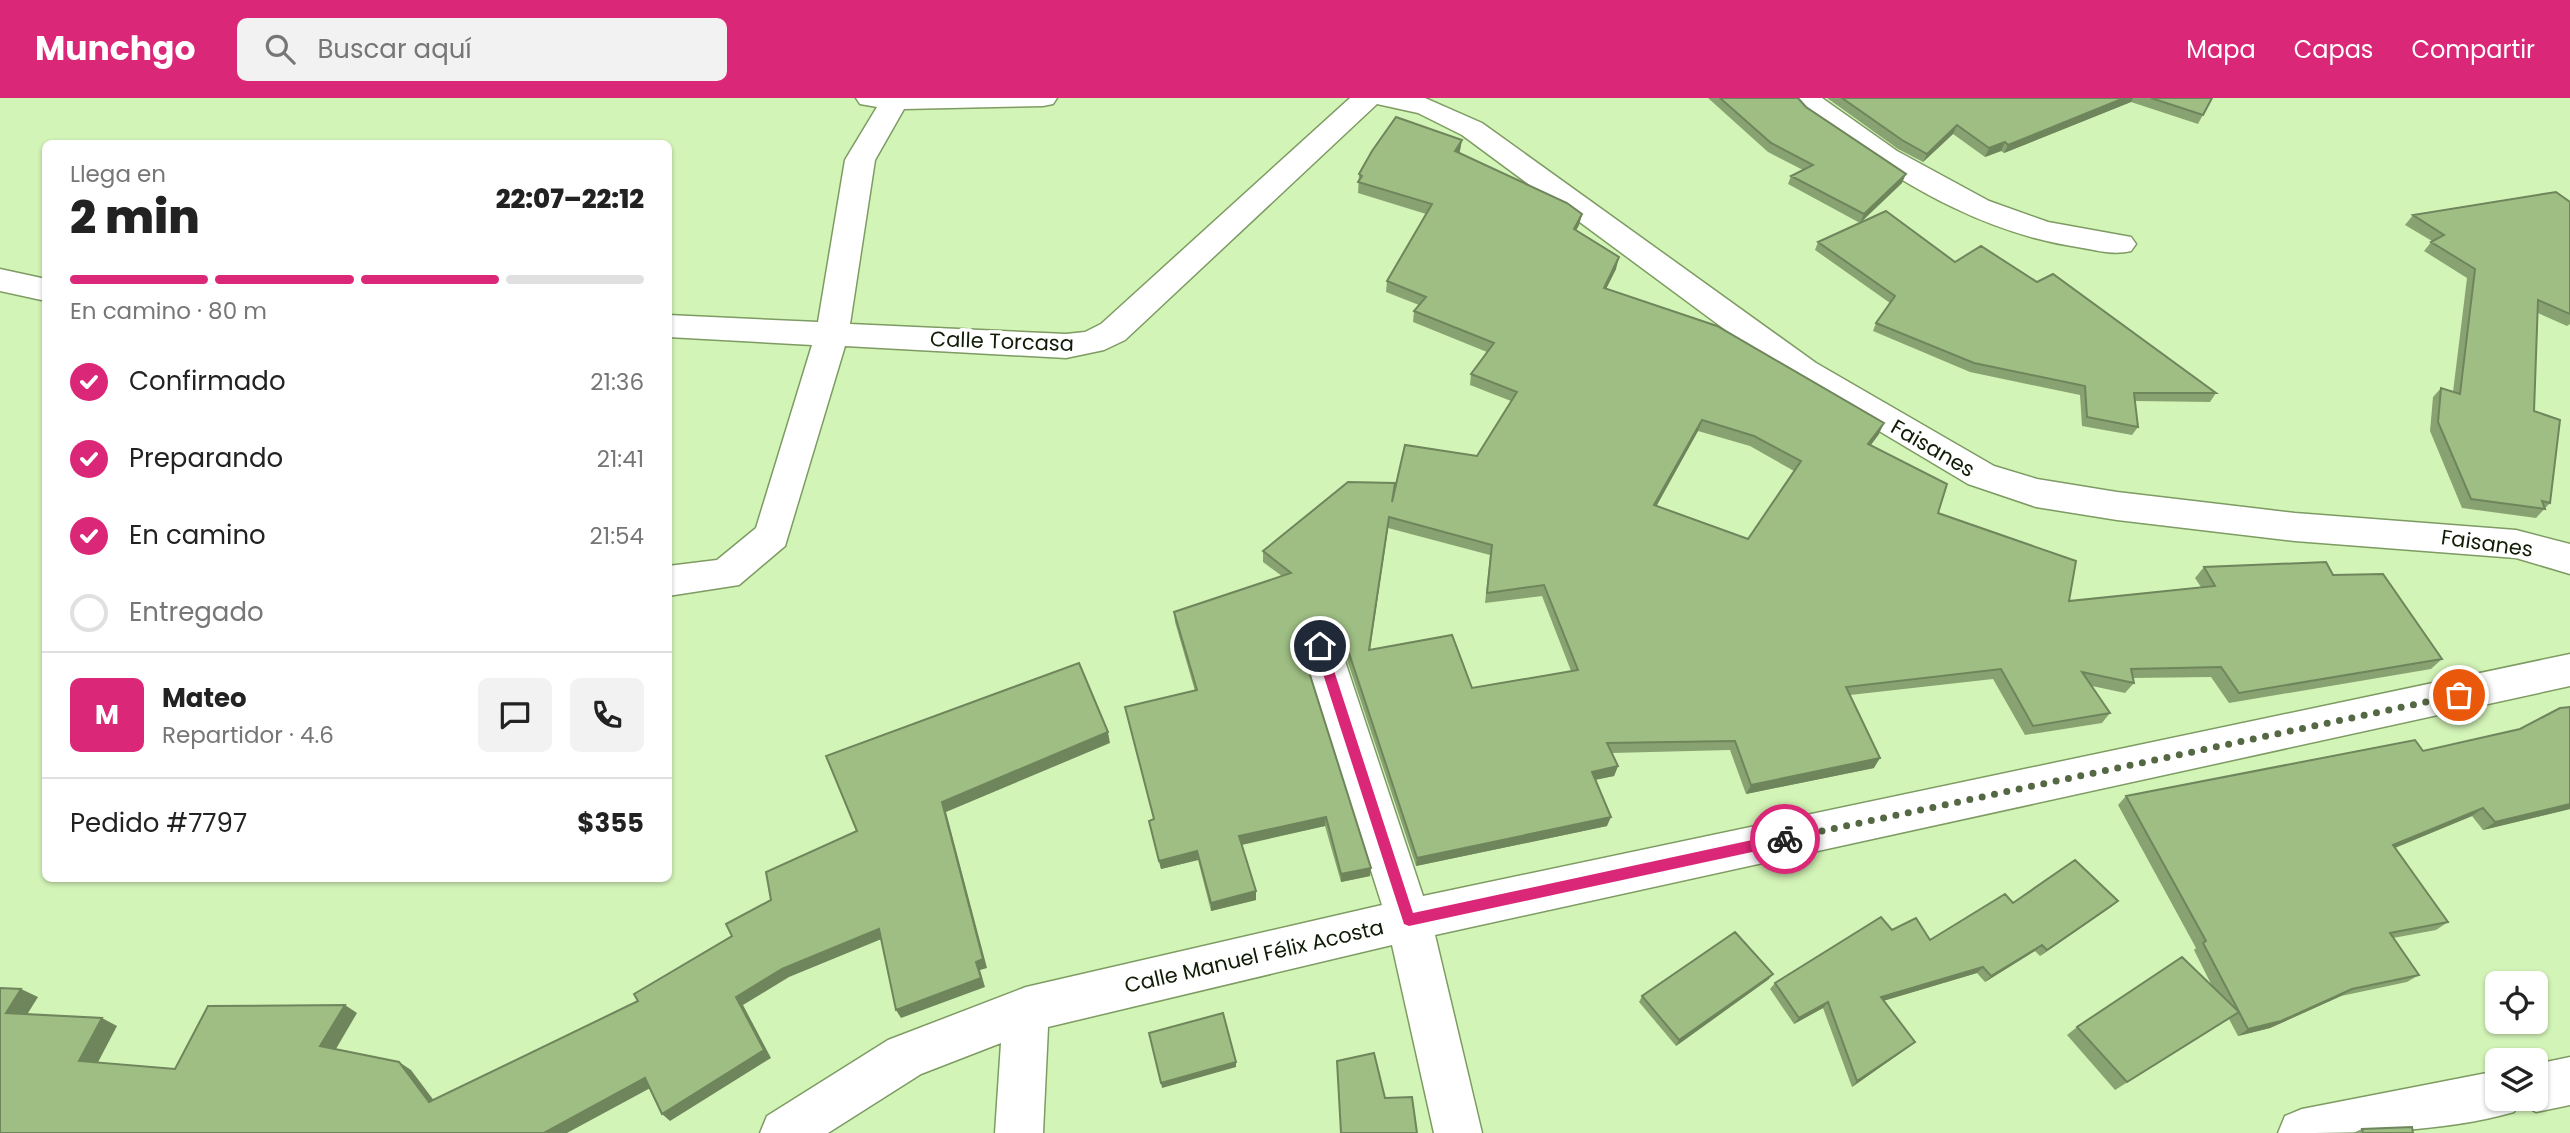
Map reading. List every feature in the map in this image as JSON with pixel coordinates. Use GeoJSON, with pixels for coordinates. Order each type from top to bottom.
{"type":"FeatureCollection","features":[{"type":"Feature","properties":{"kind":"street"},"geometry":{"type":"LineString","coordinates":[[672,581],[726,574],[772,536],[832,334],[860,160],[883,100],[1043,98]]}},
{"type":"Feature","properties":{"kind":"street","name":"Calle Torcasa"},"geometry":{"type":"LineString","coordinates":[[672,326],[1066,346],[1092,342],[1113,332],[1367,98]]}},
{"type":"Feature","properties":{"kind":"street","name":"Faisanes"},"geometry":{"type":"LineString","coordinates":[[1387,98],[1427,107],[1472,129],[1804,371],[1981,475],[2036,494],[2117,506],[2295,527],[2417,534],[2516,544],[2570,559]]}},
{"type":"Feature","properties":{"kind":"street"},"geometry":{"type":"LineString","coordinates":[[1804,98],[1900,166],[1985,211],[2041,230],[2120,244]]}},
{"type":"Feature","properties":{"kind":"street"},"geometry":{"type":"LineString","coordinates":[[0,280],[42,289]]}},
{"type":"Feature","properties":{"kind":"street"},"geometry":{"type":"LineString","coordinates":[[1320,646],[1409,920],[1458,1133]]}},
{"type":"Feature","properties":{"kind":"street","name":"Calle Manuel Félix Acosta"},"geometry":{"type":"LineString","coordinates":[[784,1133],[905,1057],[1026,1010],[1409,920],[2570,670]]}},
{"type":"Feature","properties":{"kind":"street"},"geometry":{"type":"LineString","coordinates":[[1019,1133],[1026,1010]]}},
{"type":"Feature","properties":{"kind":"street"},"geometry":{"type":"LineString","coordinates":[[2548,1086],[2570,1082]]}},
{"type":"Feature","properties":{"kind":"street"},"geometry":{"type":"LineString","coordinates":[[2302,1133],[2485,1098]]}},
{"type":"Feature","properties":{"kind":"building"},"geometry":{"type":"Polygon","coordinates":[[[1720,98],[1798,98],[1806,107],[1906,174],[1864,214],[1791,176],[1813,165],[1771,143],[1720,98]]]}},
{"type":"Feature","properties":{"kind":"building"},"geometry":{"type":"Polygon","coordinates":[[[1842,98],[2124,98],[2008,145],[2005,142],[1989,148],[1957,125],[1927,154],[1842,98]]]}},
{"type":"Feature","properties":{"kind":"building"},"geometry":{"type":"Polygon","coordinates":[[[2151,98],[2212,98],[2203,115],[2151,98]]]}},
{"type":"Feature","properties":{"kind":"building"},"geometry":{"type":"Polygon","coordinates":[[[1396,117],[1462,140],[1455,151],[1567,203],[1582,214],[1574,229],[1619,257],[1604,288],[1717,326],[1884,423],[1868,444],[1947,484],[1938,513],[2076,561],[2069,601],[2215,586],[2204,567],[2326,562],[2333,575],[2383,574],[2442,659],[2239,693],[2221,667],[2131,669],[2134,683],[2082,672],[2110,713],[2033,726],[2001,669],[1846,687],[1880,758],[1751,785],[1735,741],[1607,743],[1618,766],[1592,772],[1611,817],[1417,858],[1343,635],[1335,622],[1319,617],[1304,624],[1298,637],[1371,868],[1341,874],[1326,817],[1239,836],[1256,891],[1211,903],[1197,851],[1159,861],[1149,821],[1154,819],[1125,707],[1197,690],[1174,612],[1291,573],[1263,551],[1348,482],[1395,483],[1392,502],[1405,445],[1477,456],[1517,392],[1471,374],[1494,343],[1414,311],[1426,297],[1387,281],[1432,204],[1358,182],[1362,176],[1359,174],[1396,117]],[[1702,420],[1654,505],[1748,539],[1801,461],[1754,436],[1702,420]],[[1389,517],[1369,650],[1452,635],[1472,688],[1578,670],[1544,585],[1487,593],[1492,545],[1389,517]]]}},
{"type":"Feature","properties":{"kind":"building"},"geometry":{"type":"Polygon","coordinates":[[[2556,192],[2570,202],[2570,314],[2538,300],[2534,411],[2560,420],[2550,503],[2542,501],[2545,509],[2471,499],[2438,422],[2441,388],[2460,394],[2475,269],[2431,242],[2444,235],[2413,215],[2556,192]]]}},
{"type":"Feature","properties":{"kind":"building"},"geometry":{"type":"Polygon","coordinates":[[[1886,211],[1955,262],[1981,246],[2037,282],[2053,274],[2216,393],[2134,393],[2138,427],[2087,417],[2085,386],[1974,363],[1876,323],[1895,296],[1818,242],[1886,211]]]}},
{"type":"Feature","properties":{"kind":"building"},"geometry":{"type":"Polygon","coordinates":[[[1079,663],[1108,732],[942,802],[983,959],[976,962],[981,978],[896,1010],[879,929],[782,969],[736,997],[764,1050],[662,1114],[645,1078],[544,1133],[0,1133],[0,988],[21,989],[6,1013],[102,1018],[79,1061],[175,1069],[208,1006],[345,1005],[320,1046],[399,1062],[429,1102],[638,1001],[634,994],[732,936],[726,924],[771,900],[766,872],[857,831],[826,756],[1079,663]]]}},
{"type":"Feature","properties":{"kind":"building"},"geometry":{"type":"Polygon","coordinates":[[[2570,707],[2570,804],[2495,822],[2483,808],[2393,845],[2448,922],[2390,933],[2419,975],[2352,989],[2281,1021],[2248,1029],[2203,943],[2206,941],[2126,796],[2415,740],[2423,751],[2520,729],[2560,708],[2570,707]]]}},
{"type":"Feature","properties":{"kind":"building"},"geometry":{"type":"Polygon","coordinates":[[[2075,860],[2118,901],[2047,950],[2042,945],[1991,976],[1983,967],[1881,997],[1915,1042],[1857,1081],[1828,1002],[1799,1018],[1775,983],[1881,917],[1892,930],[1916,918],[1930,940],[2005,894],[2013,903],[2075,860]]]}},
{"type":"Feature","properties":{"kind":"building"},"geometry":{"type":"Polygon","coordinates":[[[1735,932],[1773,974],[1679,1040],[1642,996],[1735,932]]]}},
{"type":"Feature","properties":{"kind":"building"},"geometry":{"type":"Polygon","coordinates":[[[2182,957],[2239,1012],[2127,1082],[2077,1027],[2182,957]]]}},
{"type":"Feature","properties":{"kind":"building"},"geometry":{"type":"Polygon","coordinates":[[[1223,1013],[1236,1062],[1161,1083],[1149,1033],[1223,1013]]]}},
{"type":"Feature","properties":{"kind":"building"},"geometry":{"type":"Polygon","coordinates":[[[1374,1053],[1385,1098],[1412,1097],[1417,1133],[1341,1133],[1337,1061],[1374,1053]]]}},
{"type":"Feature","properties":{"kind":"building"},"geometry":{"type":"Polygon","coordinates":[[[2412,1127],[2413,1133],[2363,1133],[2362,1129],[2412,1127]]]}},
{"type":"Feature","properties":{"kind":"way so far"},"geometry":{"type":"LineString","coordinates":[[1785,839],[2459,695]]}},
{"type":"Feature","properties":{"kind":"route"},"geometry":{"type":"LineString","coordinates":[[1320,646],[1409,920],[1785,839]]}}]}
